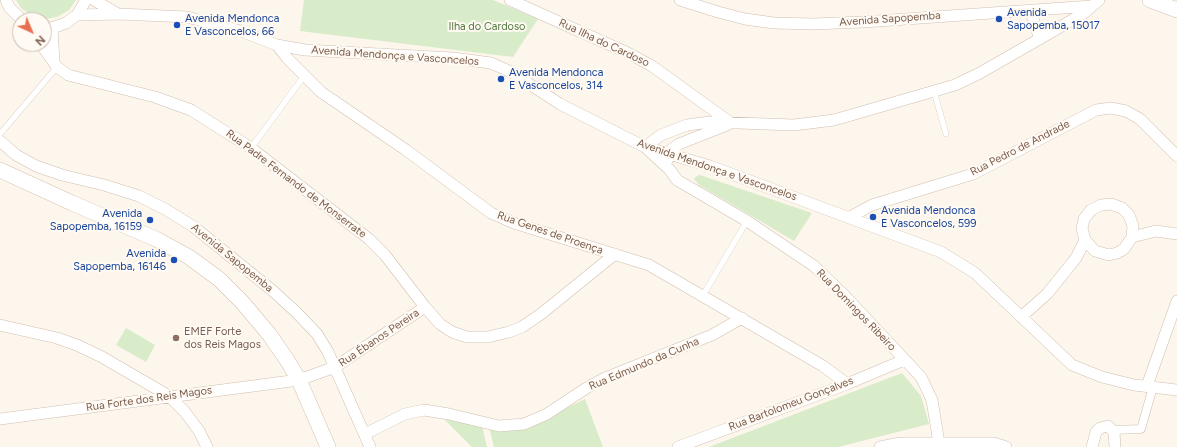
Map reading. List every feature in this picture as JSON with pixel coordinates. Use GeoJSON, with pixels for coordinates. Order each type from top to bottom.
{"type":"FeatureCollection","features":[{"type":"Feature","properties":{"kind":"main road"},"geometry":{"type":"LineString","coordinates":[[1150,0],[1177,10]]}},
{"type":"Feature","properties":{"kind":"main road"},"geometry":{"type":"LineString","coordinates":[[0,170],[156,239],[219,279],[242,302],[270,334],[299,380],[328,447]]}},
{"type":"Feature","properties":{"kind":"street"},"geometry":{"type":"LineString","coordinates":[[6,0],[9,7],[14,12]]}},
{"type":"Feature","properties":{"kind":"street"},"geometry":{"type":"LineString","coordinates":[[52,27],[66,23],[77,15],[86,0]]}},
{"type":"Feature","properties":{"kind":"street","name":"Avenida Mendonça e Vasconcelos"},"geometry":{"type":"LineString","coordinates":[[94,0],[119,14]]}},
{"type":"Feature","properties":{"kind":"street","name":"Rua Ilha do Cardoso"},"geometry":{"type":"LineString","coordinates":[[510,0],[628,53],[652,66],[731,124]]}},
{"type":"Feature","properties":{"kind":"street","name":"Avenida Sapopemba"},"geometry":{"type":"LineString","coordinates":[[680,0],[745,19],[774,23],[863,22],[1030,10],[1096,3]]}},
{"type":"Feature","properties":{"kind":"street"},"geometry":{"type":"LineString","coordinates":[[645,147],[661,135],[687,125],[710,122],[731,124],[794,125],[834,120],[955,85],[980,73],[1040,39],[1084,13],[1096,3]]}},
{"type":"Feature","properties":{"kind":"street"},"geometry":{"type":"LineString","coordinates":[[1030,10],[1040,39]]}},
{"type":"Feature","properties":{"kind":"street","name":"Avenida Mendonça e Vasconcelos"},"geometry":{"type":"LineString","coordinates":[[77,15],[119,14],[187,17],[241,31],[277,46],[305,50],[453,58],[491,63],[511,72],[562,104],[645,147],[710,166],[941,252],[960,262],[975,273],[1072,365],[1102,378],[1150,387],[1177,390]]}},
{"type":"Feature","properties":{"kind":"street","name":"Rua Genes de Proença"},"geometry":{"type":"LineString","coordinates":[[277,46],[304,76],[321,92],[406,150],[491,213],[514,223],[649,265],[823,366],[847,384]]}},
{"type":"Feature","properties":{"kind":"street"},"geometry":{"type":"LineString","coordinates":[[52,49],[55,65]]}},
{"type":"Feature","properties":{"kind":"street","name":"Rua Padre Fernando de Monserrate"},"geometry":{"type":"LineString","coordinates":[[46,52],[55,65],[75,77],[155,97],[191,110],[251,148],[369,239],[385,255],[425,307]]}},
{"type":"Feature","properties":{"kind":"street","name":"Rua Pedro de Andrade"},"geometry":{"type":"LineString","coordinates":[[850,217],[872,205],[972,174],[1096,110],[1111,108],[1126,111],[1140,119],[1177,156]]}},
{"type":"Feature","properties":{"kind":"street"},"geometry":{"type":"LineString","coordinates":[[670,170],[666,153],[684,141],[731,124]]}},
{"type":"Feature","properties":{"kind":"street","name":"Avenida Sapopemba"},"geometry":{"type":"LineString","coordinates":[[0,142],[16,155],[36,166],[62,175],[104,185],[139,196],[194,227],[296,312],[317,334],[328,352],[370,447]]}},
{"type":"Feature","properties":{"kind":"street","name":"Rua Domingos Ribeiro"},"geometry":{"type":"LineString","coordinates":[[645,147],[670,170],[678,180],[747,222],[814,266],[921,377],[928,387],[932,400],[939,443]]}},
{"type":"Feature","properties":{"kind":"street"},"geometry":{"type":"LineString","coordinates":[[1112,204],[1122,208],[1129,215],[1133,226],[1132,237],[1124,249],[1110,254],[1095,251],[1085,240],[1082,229],[1084,219],[1091,210],[1101,205],[1112,204]]}},
{"type":"Feature","properties":{"kind":"street"},"geometry":{"type":"LineString","coordinates":[[1132,237],[1156,232],[1177,234]]}},
{"type":"Feature","properties":{"kind":"street"},"geometry":{"type":"LineString","coordinates":[[1021,317],[1047,294],[1058,281],[1076,258],[1085,240]]}},
{"type":"Feature","properties":{"kind":"street","name":"Rua Ébanos Pereira"},"geometry":{"type":"LineString","coordinates":[[299,380],[335,367],[425,307],[440,324],[452,332],[467,337],[488,337],[510,332],[522,327],[541,314],[615,254]]}},
{"type":"Feature","properties":{"kind":"street"},"geometry":{"type":"LineString","coordinates":[[1113,430],[1141,429],[1150,387],[1177,302]]}},
{"type":"Feature","properties":{"kind":"street","name":"Rua Edmundo da Cunha"},"geometry":{"type":"LineString","coordinates":[[365,434],[405,414],[424,410],[449,414],[499,426],[524,424],[547,414],[588,387],[605,378],[712,335],[742,318]]}},
{"type":"Feature","properties":{"kind":"street"},"geometry":{"type":"LineString","coordinates":[[0,325],[57,338],[77,345],[102,357],[169,396],[185,412],[199,431],[207,447]]}},
{"type":"Feature","properties":{"kind":"street","name":"Rua Bartolomeu Gonçalves"},"geometry":{"type":"LineString","coordinates":[[678,447],[847,384],[904,360]]}},
{"type":"Feature","properties":{"kind":"street","name":"Rua Forte dos Reis Magos"},"geometry":{"type":"LineString","coordinates":[[1,420],[169,396],[299,380]]}},
{"type":"Feature","properties":{"kind":"street"},"geometry":{"type":"LineString","coordinates":[[1092,447],[1093,438],[1100,428],[1108,426],[1113,430],[1116,438],[1115,447]]}},
{"type":"Feature","properties":{"kind":"street"},"geometry":{"type":"LineString","coordinates":[[880,447],[900,444],[939,443],[994,443],[1006,447]]}},
{"type":"Feature","properties":{"kind":"lane"},"geometry":{"type":"LineString","coordinates":[[0,134],[55,65]]}},
{"type":"Feature","properties":{"kind":"lane"},"geometry":{"type":"LineString","coordinates":[[251,148],[304,76]]}},
{"type":"Feature","properties":{"kind":"lane"},"geometry":{"type":"LineString","coordinates":[[934,91],[946,134]]}},
{"type":"Feature","properties":{"kind":"lane"},"geometry":{"type":"LineString","coordinates":[[702,297],[747,222]]}},
{"type":"Feature","properties":{"kind":"green space"},"geometry":{"type":"Polygon","coordinates":[[[16,0],[76,0],[69,10],[57,17],[52,18],[52,12],[26,12],[21,8],[16,0]]]}},
{"type":"Feature","properties":{"kind":"green space","name":"Ilha do Cardoso"},"geometry":{"type":"Polygon","coordinates":[[[304,0],[493,0],[538,19],[513,57],[300,31],[304,0]]]}},
{"type":"Feature","properties":{"kind":"green space"},"geometry":{"type":"Polygon","coordinates":[[[700,175],[812,213],[794,241],[699,185],[694,179],[700,175]]]}},
{"type":"Feature","properties":{"kind":"green space"},"geometry":{"type":"Polygon","coordinates":[[[126,328],[155,345],[146,362],[116,345],[126,328]]]}},
{"type":"Feature","properties":{"kind":"green space"},"geometry":{"type":"Polygon","coordinates":[[[902,373],[921,396],[929,424],[838,447],[709,447],[902,373]]]}},
{"type":"Feature","properties":{"kind":"green space"},"geometry":{"type":"Polygon","coordinates":[[[585,399],[603,447],[494,447],[489,427],[532,425],[585,399]]]}},
{"type":"Feature","properties":{"kind":"green space"},"geometry":{"type":"Polygon","coordinates":[[[444,419],[482,426],[487,447],[472,447],[444,419]]]}},
{"type":"Feature","properties":{"kind":"place","name":"Avenida Sapopemba, 15017"},"geometry":{"type":"Point","coordinates":[999,19]}},
{"type":"Feature","properties":{"kind":"place","name":"Avenida Mendonca E Vasconcelos, 66"},"geometry":{"type":"Point","coordinates":[177,25]}},
{"type":"Feature","properties":{"kind":"place","name":"Avenida Mendonca E Vasconcelos, 314"},"geometry":{"type":"Point","coordinates":[501,79]}},
{"type":"Feature","properties":{"kind":"place","name":"Avenida Mendonca E Vasconcelos, 599"},"geometry":{"type":"Point","coordinates":[873,217]}},
{"type":"Feature","properties":{"kind":"place","name":"Avenida Sapopemba, 16159"},"geometry":{"type":"Point","coordinates":[150,220]}},
{"type":"Feature","properties":{"kind":"place","name":"Avenida Sapopemba, 16146"},"geometry":{"type":"Point","coordinates":[174,260]}},
{"type":"Feature","properties":{"kind":"place","name":"EMEF Forte dos Reis Magos"},"geometry":{"type":"Point","coordinates":[176,338]}}]}
